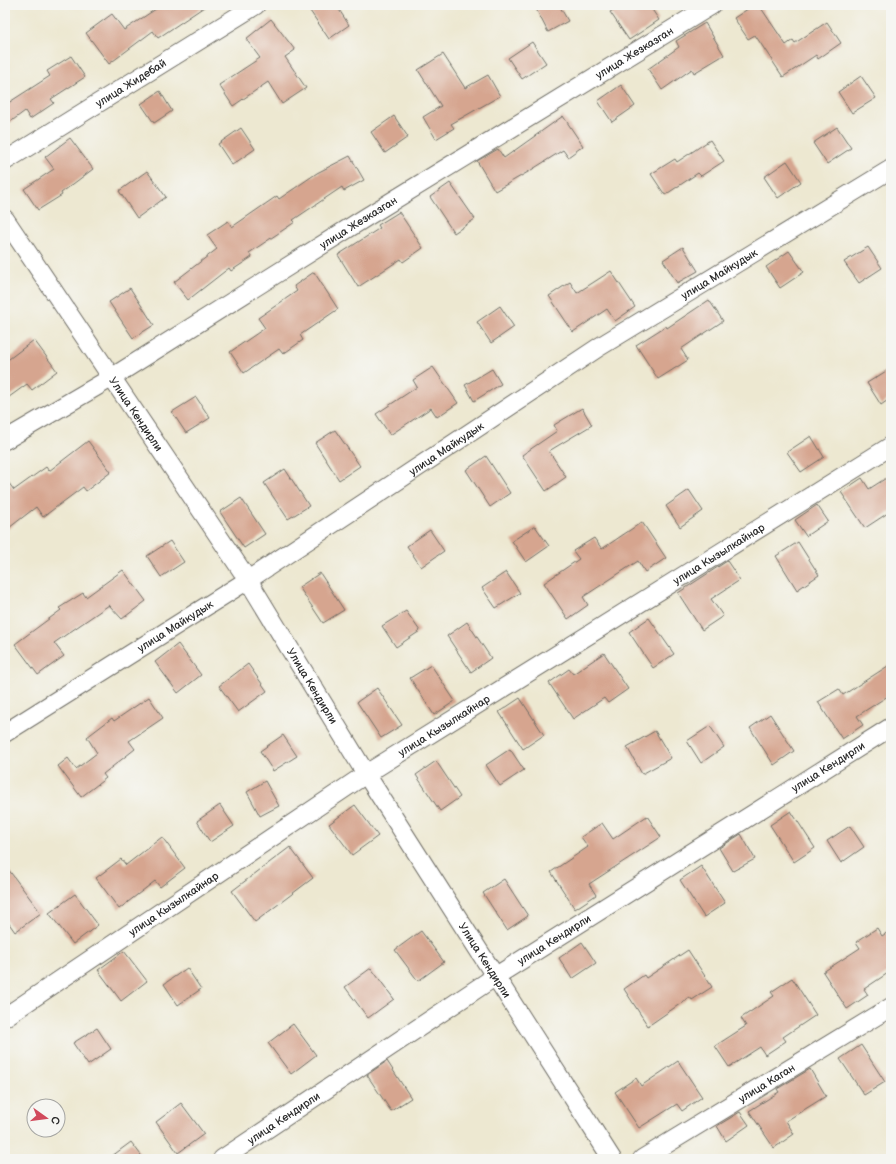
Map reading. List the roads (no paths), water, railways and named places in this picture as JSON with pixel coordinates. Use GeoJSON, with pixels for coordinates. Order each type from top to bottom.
{"type":"FeatureCollection","features":[{"type":"Feature","properties":{"kind":"street","name":"улица Жидебай"},"geometry":{"type":"LineString","coordinates":[[5,161],[256,5]]}},
{"type":"Feature","properties":{"kind":"street","name":"улица Жезказган"},"geometry":{"type":"LineString","coordinates":[[5,440],[111,378],[374,212],[712,5]]}},
{"type":"Feature","properties":{"kind":"street","name":"улица Майкудык"},"geometry":{"type":"LineString","coordinates":[[5,733],[248,580],[599,347],[891,168]]}},
{"type":"Feature","properties":{"kind":"street","name":"Улица Кендирли"},"geometry":{"type":"LineString","coordinates":[[5,219],[248,580],[366,774],[612,1159]]}},
{"type":"Feature","properties":{"kind":"street","name":"улица Кызылкайнар"},"geometry":{"type":"LineString","coordinates":[[5,1017],[366,774],[891,446]]}},
{"type":"Feature","properties":{"kind":"street","name":"улица Кендирли"},"geometry":{"type":"LineString","coordinates":[[222,1159],[496,976],[891,727]]}},
{"type":"Feature","properties":{"kind":"street","name":"улица Каган"},"geometry":{"type":"LineString","coordinates":[[642,1159],[891,1007]]}}]}
